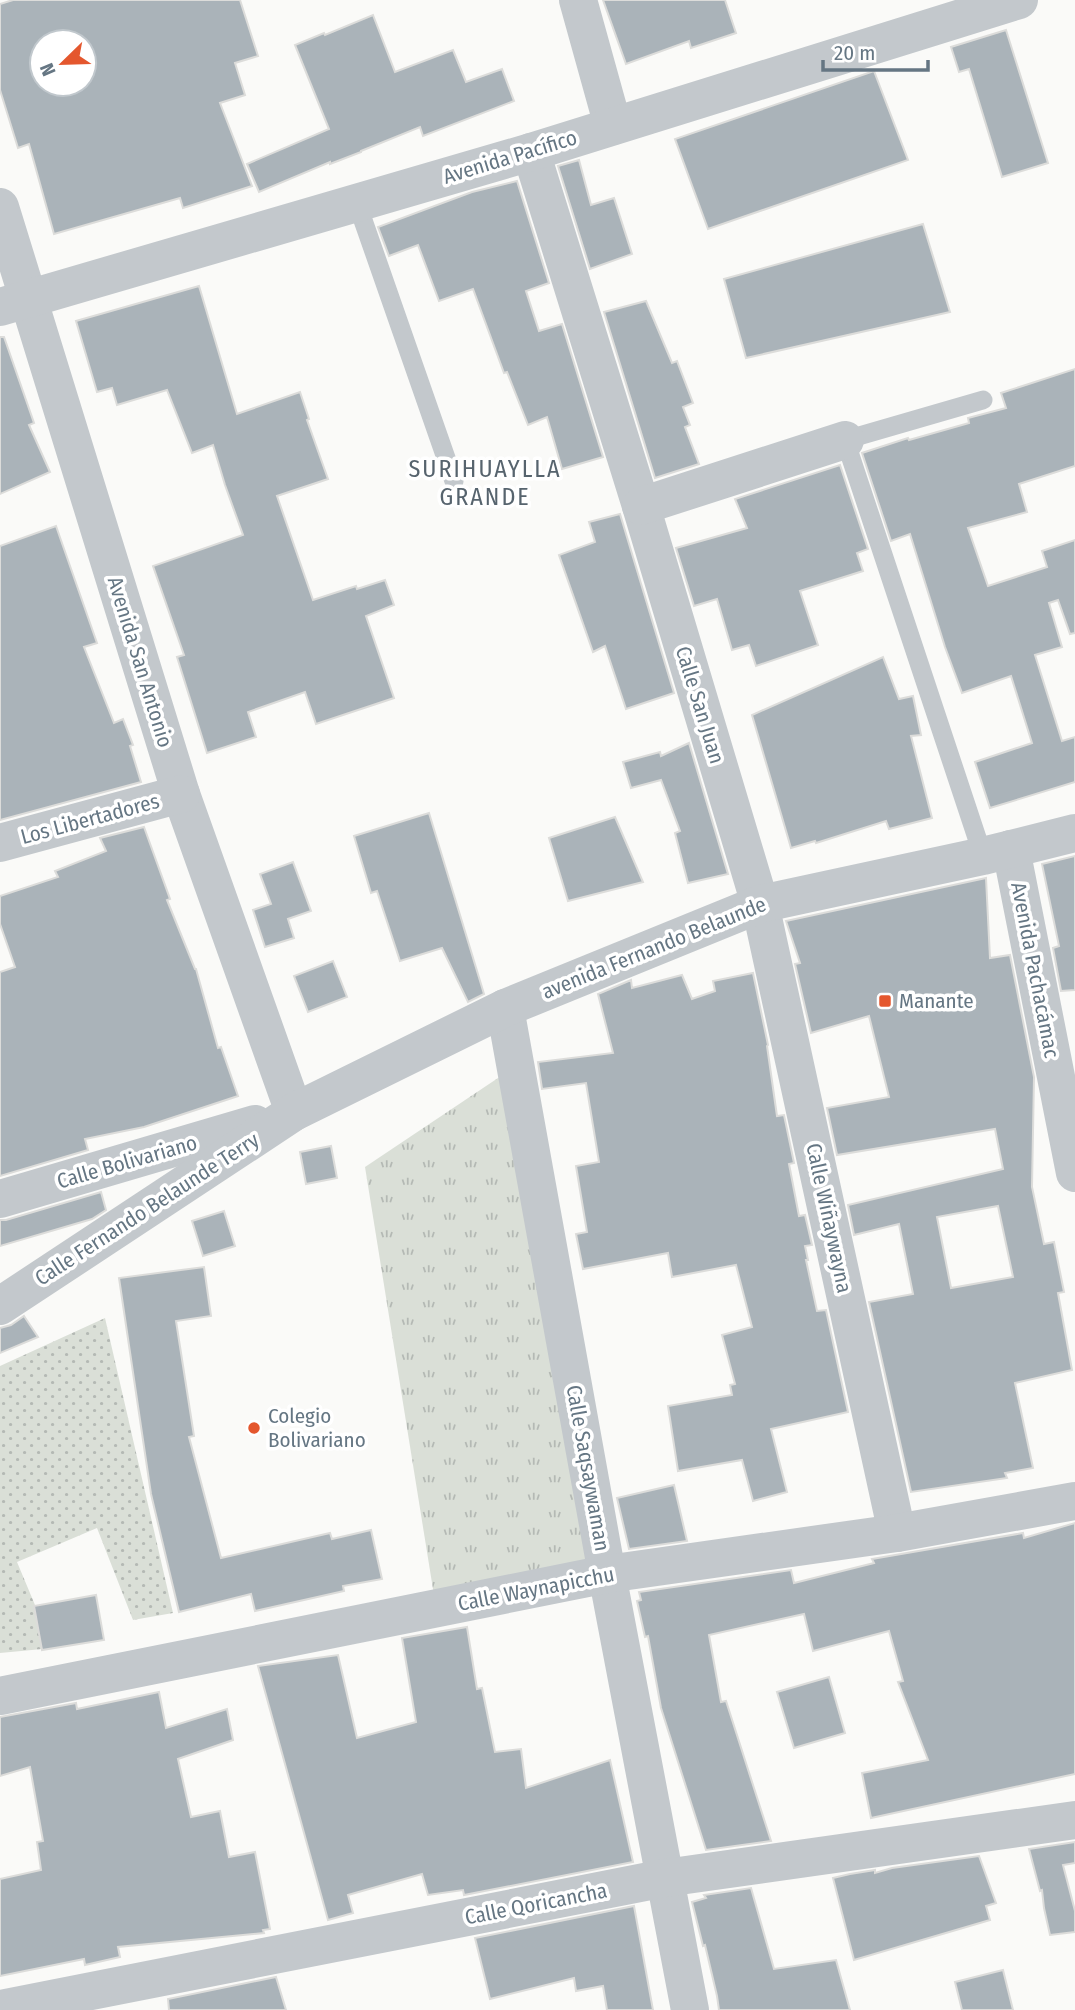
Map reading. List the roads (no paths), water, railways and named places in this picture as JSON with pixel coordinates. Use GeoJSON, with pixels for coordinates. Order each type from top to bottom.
{"type":"FeatureCollection","features":[{"type":"Feature","properties":{"kind":"street"},"geometry":{"type":"LineString","coordinates":[[578,0],[613,125]]}},
{"type":"Feature","properties":{"kind":"street","name":"Avenida Pacífico"},"geometry":{"type":"LineString","coordinates":[[14,303],[531,152],[1018,0]]}},
{"type":"Feature","properties":{"kind":"street","name":"Calle San Juan"},"geometry":{"type":"LineString","coordinates":[[531,152],[641,506],[760,904]]}},
{"type":"Feature","properties":{"kind":"street","name":"Avenida San Antonio"},"geometry":{"type":"LineString","coordinates":[[0,207],[14,303],[181,794],[294,1112]]}},
{"type":"Feature","properties":{"kind":"street"},"geometry":{"type":"LineString","coordinates":[[641,506],[845,440]]}},
{"type":"Feature","properties":{"kind":"street","name":"Los Libertadores"},"geometry":{"type":"LineString","coordinates":[[0,843],[181,794]]}},
{"type":"Feature","properties":{"kind":"street","name":"avenida Fernando Belaunde"},"geometry":{"type":"LineString","coordinates":[[294,1112],[505,1008],[760,904],[1075,833]]}},
{"type":"Feature","properties":{"kind":"street","name":"Avenida Pachacámac"},"geometry":{"type":"LineString","coordinates":[[997,852],[1075,1173]]}},
{"type":"Feature","properties":{"kind":"street","name":"Calle Wiñaywayna"},"geometry":{"type":"LineString","coordinates":[[760,904],[897,1533]]}},
{"type":"Feature","properties":{"kind":"street","name":"Calle Saqsaywaman"},"geometry":{"type":"LineString","coordinates":[[505,1008],[607,1574],[690,2010]]}},
{"type":"Feature","properties":{"kind":"street","name":"Calle Bolivariano"},"geometry":{"type":"LineString","coordinates":[[0,1199],[294,1112]]}},
{"type":"Feature","properties":{"kind":"street","name":"Calle Fernando Belaunde Terry"},"geometry":{"type":"LineString","coordinates":[[0,1306],[294,1112]]}},
{"type":"Feature","properties":{"kind":"street","name":"Calle Waynapicchu"},"geometry":{"type":"LineString","coordinates":[[0,1696],[607,1574],[897,1533],[1075,1501]]}},
{"type":"Feature","properties":{"kind":"street","name":"Calle Qoricancha"},"geometry":{"type":"LineString","coordinates":[[0,2009],[665,1878],[1075,1819]]}},
{"type":"Feature","properties":{"kind":"lane"},"geometry":{"type":"LineString","coordinates":[[357,203],[454,481]]}},
{"type":"Feature","properties":{"kind":"lane"},"geometry":{"type":"LineString","coordinates":[[983,400],[845,440],[997,852]]}},
{"type":"Feature","properties":{"kind":"place","name":"Manante"},"geometry":{"type":"Point","coordinates":[885,1001]}},
{"type":"Feature","properties":{"kind":"place","name":"Colegio Bolivariano"},"geometry":{"type":"Point","coordinates":[254,1428]}},
{"type":"Feature","properties":{"kind":"district","name":"SURIHUAYLLA GRANDE"},"geometry":{"type":"Point","coordinates":[485,483]}}]}
